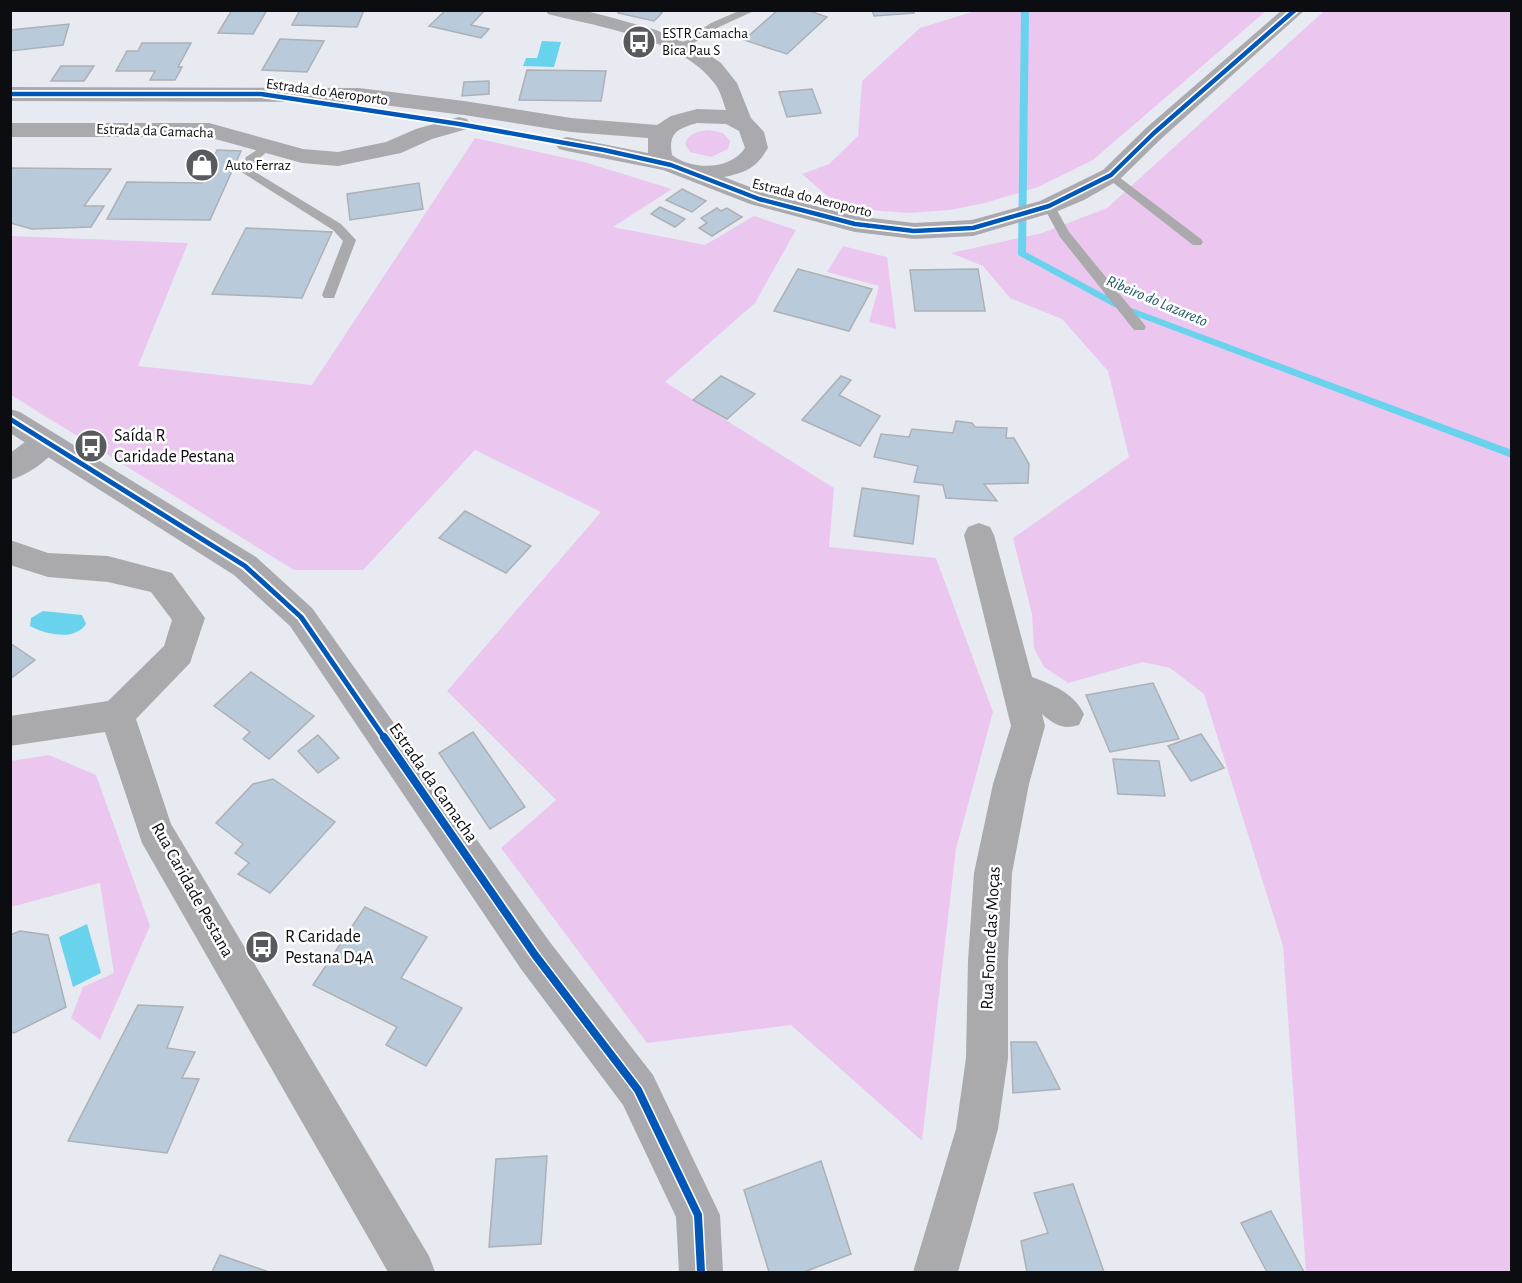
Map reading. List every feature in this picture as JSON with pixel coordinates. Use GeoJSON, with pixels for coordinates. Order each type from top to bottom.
{"type":"FeatureCollection","features":[{"type":"Feature","properties":{"kind":"main road"},"geometry":{"type":"LineString","coordinates":[[555,10],[682,46],[704,61],[726,82],[741,122]]}},
{"type":"Feature","properties":{"kind":"main road","name":"Estrada do Aeroporto"},"geometry":{"type":"LineString","coordinates":[[10,94],[358,95],[461,116],[678,168],[759,200],[855,224],[914,231],[973,228],[1038,209],[1075,195],[1111,175],[1154,133],[1296,10]]}},
{"type":"Feature","properties":{"kind":"main road"},"geometry":{"type":"LineString","coordinates":[[697,116],[707,101],[710,86],[704,61]]}},
{"type":"Feature","properties":{"kind":"main road","name":"Estrada do Aeroporto"},"geometry":{"type":"LineString","coordinates":[[261,94],[408,117],[461,116],[663,132]]}},
{"type":"Feature","properties":{"kind":"main road","name":"Estrada da Camacha"},"geometry":{"type":"LineString","coordinates":[[10,130],[209,130],[302,156],[338,159],[393,148],[461,116]]}},
{"type":"Feature","properties":{"kind":"main road"},"geometry":{"type":"LineString","coordinates":[[697,116],[726,117],[741,122],[750,129],[756,139],[756,149],[744,165],[720,172],[702,174],[678,168],[661,157],[657,149],[658,140],[671,125],[697,116]]}},
{"type":"Feature","properties":{"kind":"main road"},"geometry":{"type":"LineString","coordinates":[[367,154],[390,124],[408,117]]}},
{"type":"Feature","properties":{"kind":"main road","name":"Estrada do Aeroporto"},"geometry":{"type":"LineString","coordinates":[[744,165],[796,198],[814,213]]}},
{"type":"Feature","properties":{"kind":"main road","name":"Estrada da Camacha"},"geometry":{"type":"LineString","coordinates":[[10,419],[245,566],[301,617],[536,955],[638,1090],[698,1215],[701,1272]]}},
{"type":"Feature","properties":{"kind":"street"},"geometry":{"type":"LineString","coordinates":[[10,469],[46,442]]}},
{"type":"Feature","properties":{"kind":"street","name":"Rua Fonte das Moças"},"geometry":{"type":"LineString","coordinates":[[935,1272],[977,1128],[987,1058],[988,961],[993,873],[1011,783],[1028,726],[979,535]]}},
{"type":"Feature","properties":{"kind":"street"},"geometry":{"type":"LineString","coordinates":[[10,552],[48,565],[108,569],[161,582],[189,618],[177,653],[117,715],[10,731]]}},
{"type":"Feature","properties":{"kind":"street"},"geometry":{"type":"LineString","coordinates":[[1019,687],[1046,697],[1067,714]]}},
{"type":"Feature","properties":{"kind":"street","name":"Rua Caridade Pestana"},"geometry":{"type":"LineString","coordinates":[[117,715],[155,831],[413,1272]]}},
{"type":"Feature","properties":{"kind":"lane"},"geometry":{"type":"LineString","coordinates":[[682,46],[715,25],[752,10]]}},
{"type":"Feature","properties":{"kind":"lane"},"geometry":{"type":"LineString","coordinates":[[269,145],[250,160],[246,171],[337,227],[350,240],[329,295]]}},
{"type":"Feature","properties":{"kind":"lane"},"geometry":{"type":"LineString","coordinates":[[1111,175],[1197,242]]}},
{"type":"Feature","properties":{"kind":"lane"},"geometry":{"type":"LineString","coordinates":[[1038,209],[1064,234],[1139,327]]}},
{"type":"Feature","properties":{"kind":"shaded area"},"geometry":{"type":"Polygon","coordinates":[[[978,10],[1266,11],[1093,160],[1038,187],[985,203],[950,210],[908,213],[857,209],[832,200],[802,174],[829,164],[858,136],[862,81],[920,28],[978,10]]]}},
{"type":"Feature","properties":{"kind":"shaded area"},"geometry":{"type":"Polygon","coordinates":[[[1324,11],[1511,11],[1511,1272],[1306,1272],[1283,946],[1204,694],[1170,668],[1143,662],[1068,683],[1044,667],[1034,648],[1032,614],[1013,538],[1129,457],[1108,371],[1062,319],[1010,298],[983,266],[951,253],[1042,233],[1107,208],[1324,11]]]}},
{"type":"Feature","properties":{"kind":"shaded area"},"geometry":{"type":"Polygon","coordinates":[[[709,130],[723,133],[730,141],[728,149],[711,157],[690,152],[685,144],[686,140],[691,135],[709,130]]]}},
{"type":"Feature","properties":{"kind":"shaded area"},"geometry":{"type":"Polygon","coordinates":[[[475,138],[584,162],[672,189],[613,227],[705,245],[754,216],[796,230],[755,303],[665,382],[834,488],[829,547],[936,558],[993,712],[956,849],[922,1141],[791,1025],[647,1043],[501,848],[556,800],[447,691],[601,512],[475,450],[363,570],[294,570],[11,395],[11,236],[188,243],[138,366],[312,385],[475,138]]]}},
{"type":"Feature","properties":{"kind":"shaded area"},"geometry":{"type":"Polygon","coordinates":[[[843,246],[887,257],[896,329],[869,322],[879,286],[827,272],[843,246]]]}},
{"type":"Feature","properties":{"kind":"shaded area"},"geometry":{"type":"Polygon","coordinates":[[[49,755],[96,775],[150,926],[100,1040],[71,1018],[83,987],[114,973],[100,883],[11,907],[11,761],[49,755]]]}},
{"type":"Feature","properties":{"kind":"water"},"geometry":{"type":"Polygon","coordinates":[[[542,41],[561,42],[554,67],[523,66],[526,58],[537,58],[542,41]]]}},
{"type":"Feature","properties":{"kind":"water"},"geometry":{"type":"Polygon","coordinates":[[[43,611],[82,615],[86,624],[75,633],[60,635],[30,626],[31,618],[43,611]]]}},
{"type":"Feature","properties":{"kind":"water"},"geometry":{"type":"Polygon","coordinates":[[[87,924],[101,973],[73,987],[59,937],[87,924]]]}},
{"type":"Feature","properties":{"kind":"building"},"geometry":{"type":"Polygon","coordinates":[[[232,10],[267,10],[253,34],[218,33],[232,10]]]}},
{"type":"Feature","properties":{"kind":"building"},"geometry":{"type":"Polygon","coordinates":[[[300,10],[364,10],[357,27],[292,25],[300,10]]]}},
{"type":"Feature","properties":{"kind":"building"},"geometry":{"type":"Polygon","coordinates":[[[446,10],[485,10],[471,25],[489,29],[481,38],[429,26],[446,10]]]}},
{"type":"Feature","properties":{"kind":"building"},"geometry":{"type":"Polygon","coordinates":[[[620,10],[657,10],[662,13],[654,21],[618,13],[620,10]]]}},
{"type":"Feature","properties":{"kind":"building"},"geometry":{"type":"Polygon","coordinates":[[[778,10],[807,10],[827,17],[787,54],[744,40],[778,10]]]}},
{"type":"Feature","properties":{"kind":"building"},"geometry":{"type":"Polygon","coordinates":[[[872,10],[913,10],[914,13],[874,16],[872,10]]]}},
{"type":"Feature","properties":{"kind":"building"},"geometry":{"type":"Polygon","coordinates":[[[69,24],[63,45],[10,51],[10,30],[69,24]]]}},
{"type":"Feature","properties":{"kind":"building"},"geometry":{"type":"Polygon","coordinates":[[[280,39],[324,41],[307,72],[262,70],[280,39]]]}},
{"type":"Feature","properties":{"kind":"building"},"geometry":{"type":"Polygon","coordinates":[[[142,43],[191,43],[178,67],[182,67],[175,80],[150,80],[155,71],[116,71],[127,51],[138,51],[142,43]]]}},
{"type":"Feature","properties":{"kind":"building"},"geometry":{"type":"Polygon","coordinates":[[[61,66],[94,66],[84,81],[51,81],[61,66]]]}},
{"type":"Feature","properties":{"kind":"building"},"geometry":{"type":"Polygon","coordinates":[[[527,70],[606,71],[601,101],[519,100],[527,70]]]}},
{"type":"Feature","properties":{"kind":"building"},"geometry":{"type":"Polygon","coordinates":[[[489,81],[489,94],[462,96],[464,82],[489,81]]]}},
{"type":"Feature","properties":{"kind":"building"},"geometry":{"type":"Polygon","coordinates":[[[812,89],[821,113],[787,117],[779,92],[812,89]]]}},
{"type":"Feature","properties":{"kind":"building"},"geometry":{"type":"Polygon","coordinates":[[[217,150],[241,151],[210,220],[107,219],[127,182],[202,183],[217,150]]]}},
{"type":"Feature","properties":{"kind":"building"},"geometry":{"type":"Polygon","coordinates":[[[10,168],[111,169],[84,206],[104,206],[91,227],[32,229],[10,223],[10,168]]]}},
{"type":"Feature","properties":{"kind":"building"},"geometry":{"type":"Polygon","coordinates":[[[419,183],[423,209],[350,220],[347,194],[419,183]]]}},
{"type":"Feature","properties":{"kind":"building"},"geometry":{"type":"Polygon","coordinates":[[[682,189],[706,201],[692,212],[666,200],[682,189]]]}},
{"type":"Feature","properties":{"kind":"building"},"geometry":{"type":"Polygon","coordinates":[[[660,207],[685,219],[675,227],[651,214],[660,207]]]}},
{"type":"Feature","properties":{"kind":"building"},"geometry":{"type":"Polygon","coordinates":[[[717,208],[721,211],[727,208],[742,217],[712,236],[699,228],[707,223],[701,218],[717,208]]]}},
{"type":"Feature","properties":{"kind":"building"},"geometry":{"type":"Polygon","coordinates":[[[246,228],[332,232],[302,298],[212,294],[246,228]]]}},
{"type":"Feature","properties":{"kind":"building"},"geometry":{"type":"Polygon","coordinates":[[[798,269],[872,289],[849,331],[774,311],[798,269]]]}},
{"type":"Feature","properties":{"kind":"building"},"geometry":{"type":"Polygon","coordinates":[[[978,269],[985,311],[915,311],[910,270],[978,269]]]}},
{"type":"Feature","properties":{"kind":"building"},"geometry":{"type":"Polygon","coordinates":[[[721,376],[755,394],[727,419],[693,400],[721,376]]]}},
{"type":"Feature","properties":{"kind":"building"},"geometry":{"type":"Polygon","coordinates":[[[841,376],[851,380],[839,395],[880,416],[860,446],[802,420],[841,376]]]}},
{"type":"Feature","properties":{"kind":"building"},"geometry":{"type":"Polygon","coordinates":[[[956,421],[972,423],[975,427],[1007,428],[1006,438],[1014,438],[1029,464],[1028,483],[984,484],[997,501],[946,498],[943,485],[914,482],[918,466],[874,457],[881,434],[909,437],[912,429],[953,433],[956,421]]]}},
{"type":"Feature","properties":{"kind":"building"},"geometry":{"type":"Polygon","coordinates":[[[862,488],[919,496],[913,544],[854,536],[862,488]]]}},
{"type":"Feature","properties":{"kind":"building"},"geometry":{"type":"Polygon","coordinates":[[[465,511],[531,546],[506,573],[439,538],[465,511]]]}},
{"type":"Feature","properties":{"kind":"building"},"geometry":{"type":"Polygon","coordinates":[[[10,643],[35,660],[10,679],[10,643]]]}},
{"type":"Feature","properties":{"kind":"building"},"geometry":{"type":"Polygon","coordinates":[[[251,672],[314,716],[269,759],[243,739],[250,732],[214,706],[251,672]]]}},
{"type":"Feature","properties":{"kind":"building"},"geometry":{"type":"Polygon","coordinates":[[[1153,683],[1179,739],[1110,752],[1086,695],[1153,683]]]}},
{"type":"Feature","properties":{"kind":"building"},"geometry":{"type":"Polygon","coordinates":[[[473,732],[525,807],[490,829],[439,753],[473,732]]]}},
{"type":"Feature","properties":{"kind":"building"},"geometry":{"type":"Polygon","coordinates":[[[1201,734],[1224,768],[1191,781],[1168,746],[1201,734]]]}},
{"type":"Feature","properties":{"kind":"building"},"geometry":{"type":"Polygon","coordinates":[[[318,735],[339,758],[318,773],[298,751],[318,735]]]}},
{"type":"Feature","properties":{"kind":"building"},"geometry":{"type":"Polygon","coordinates":[[[1113,759],[1159,761],[1165,796],[1118,794],[1113,759]]]}},
{"type":"Feature","properties":{"kind":"building"},"geometry":{"type":"Polygon","coordinates":[[[273,779],[335,822],[270,893],[238,874],[249,863],[235,853],[243,844],[216,823],[253,784],[273,779]]]}},
{"type":"Feature","properties":{"kind":"building"},"geometry":{"type":"Polygon","coordinates":[[[365,907],[427,937],[401,978],[462,1008],[426,1066],[386,1045],[397,1027],[313,985],[365,907]]]}},
{"type":"Feature","properties":{"kind":"building"},"geometry":{"type":"Polygon","coordinates":[[[20,931],[48,935],[66,1007],[14,1033],[10,1032],[10,935],[20,931]]]}},
{"type":"Feature","properties":{"kind":"building"},"geometry":{"type":"Polygon","coordinates":[[[138,1005],[183,1007],[167,1048],[195,1052],[182,1078],[199,1079],[167,1153],[68,1141],[138,1005]]]}},
{"type":"Feature","properties":{"kind":"building"},"geometry":{"type":"Polygon","coordinates":[[[1011,1042],[1036,1042],[1060,1089],[1013,1093],[1011,1042]]]}},
{"type":"Feature","properties":{"kind":"building"},"geometry":{"type":"Polygon","coordinates":[[[547,1156],[541,1244],[489,1247],[496,1159],[547,1156]]]}},
{"type":"Feature","properties":{"kind":"building"},"geometry":{"type":"Polygon","coordinates":[[[821,1161],[851,1254],[804,1272],[769,1272],[744,1190],[821,1161]]]}},
{"type":"Feature","properties":{"kind":"building"},"geometry":{"type":"Polygon","coordinates":[[[1073,1184],[1104,1272],[1027,1272],[1021,1241],[1048,1233],[1034,1193],[1073,1184]]]}},
{"type":"Feature","properties":{"kind":"building"},"geometry":{"type":"Polygon","coordinates":[[[1271,1211],[1304,1272],[1267,1272],[1241,1223],[1271,1211]]]}},
{"type":"Feature","properties":{"kind":"building"},"geometry":{"type":"Polygon","coordinates":[[[220,1255],[269,1272],[212,1272],[220,1255]]]}},
{"type":"Feature","properties":{"kind":"waterway","name":"Ribeiro do Lazareto"},"geometry":{"type":"LineString","coordinates":[[1025,10],[1021,253],[1123,308],[1512,454]]}},
{"type":"Feature","properties":{"kind":"cycle path"},"geometry":{"type":"LineString","coordinates":[[10,94],[261,94],[459,124],[604,150],[671,165],[759,199],[855,224],[914,231],[973,228],[1049,206],[1111,175],[1154,133],[1295,10]]}},
{"type":"Feature","properties":{"kind":"cycle path"},"geometry":{"type":"LineString","coordinates":[[10,419],[245,566],[301,617],[535,955],[638,1090],[698,1215],[701,1272]]}},
{"type":"Feature","properties":{"kind":"place","name":"ESTR Camacha Bica Pau S"},"geometry":{"type":"Point","coordinates":[639,42]}},
{"type":"Feature","properties":{"kind":"place","name":"Auto Ferraz"},"geometry":{"type":"Point","coordinates":[202,165]}},
{"type":"Feature","properties":{"kind":"place","name":"Saída R Caridade Pestana"},"geometry":{"type":"Point","coordinates":[91,446]}},
{"type":"Feature","properties":{"kind":"place","name":"R Caridade Pestana D4A"},"geometry":{"type":"Point","coordinates":[262,947]}}]}
